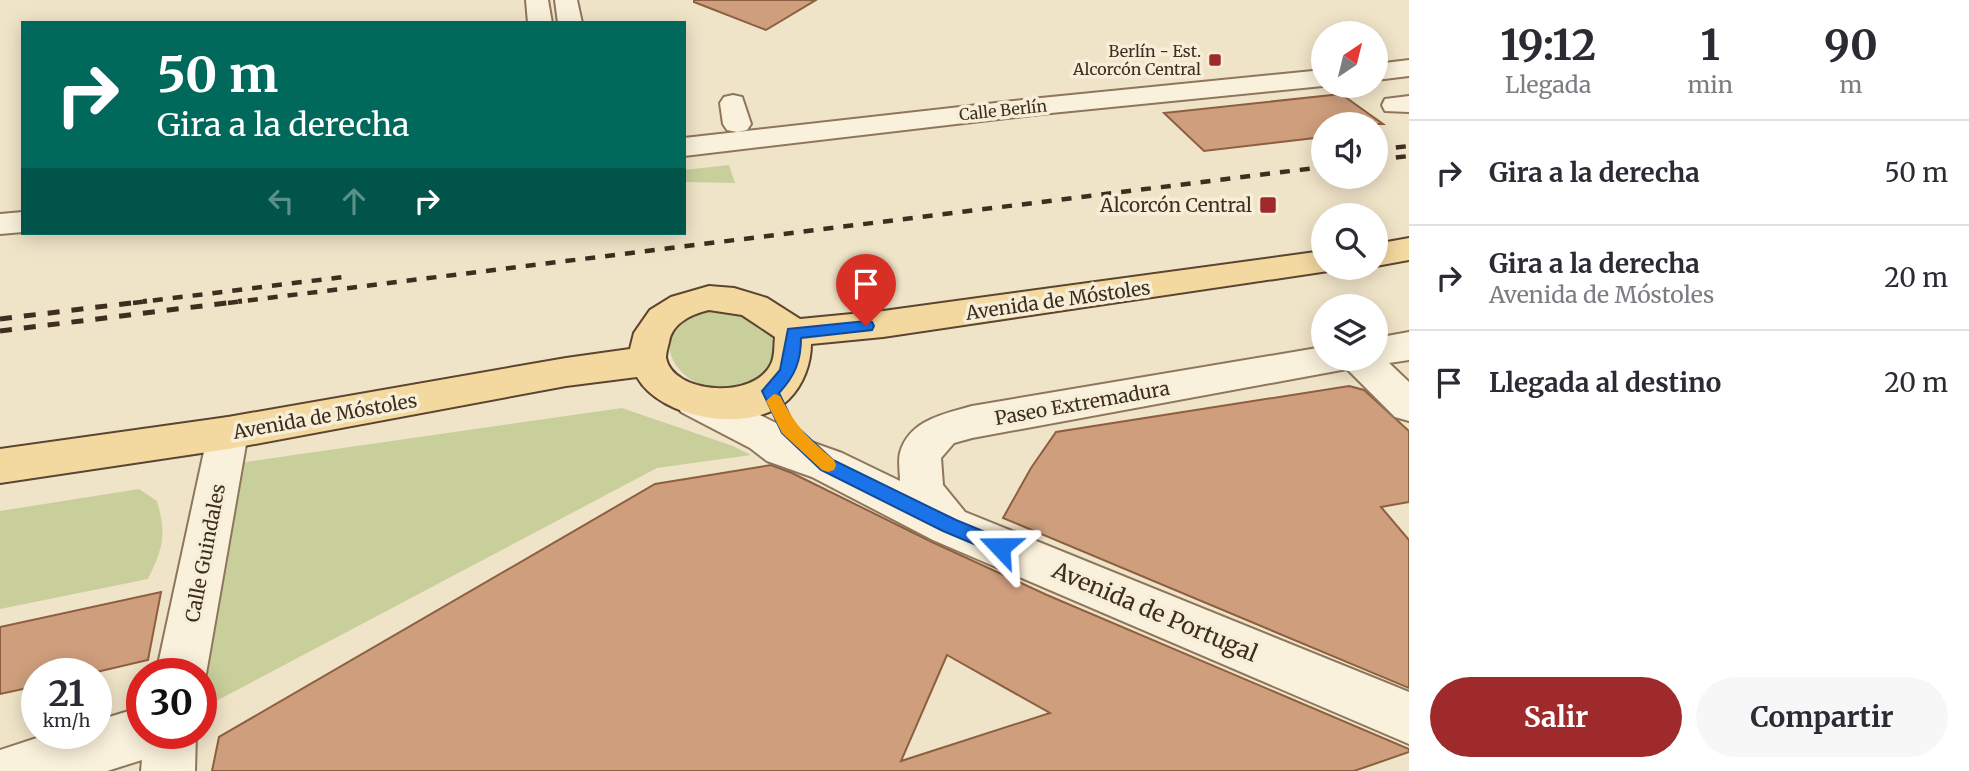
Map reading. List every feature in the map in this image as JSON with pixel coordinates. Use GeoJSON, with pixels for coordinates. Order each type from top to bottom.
{"type":"FeatureCollection","features":[{"type":"Feature","properties":{"kind":"main road"},"geometry":{"type":"LineString","coordinates":[[1388,253],[1409,250]]}},
{"type":"Feature","properties":{"kind":"main road","name":"Avenida de Móstoles"},"geometry":{"type":"LineString","coordinates":[[793,333],[883,324],[1311,264]]}},
{"type":"Feature","properties":{"kind":"main road"},"geometry":{"type":"LineString","coordinates":[[709,298],[731,298],[754,304],[773,315],[793,333],[793,351],[788,373],[770,391],[748,402],[721,405],[695,401],[672,391],[656,376],[649,361],[648,341],[656,325],[679,307],[709,298]]}},
{"type":"Feature","properties":{"kind":"main road","name":"Avenida de Móstoles"},"geometry":{"type":"LineString","coordinates":[[0,466],[228,433],[566,372],[649,361]]}},
{"type":"Feature","properties":{"kind":"street"},"geometry":{"type":"LineString","coordinates":[[537,0],[540,21]]}},
{"type":"Feature","properties":{"kind":"street"},"geometry":{"type":"LineString","coordinates":[[566,0],[570,21]]}},
{"type":"Feature","properties":{"kind":"street"},"geometry":{"type":"LineString","coordinates":[[1388,55],[1409,53]]}},
{"type":"Feature","properties":{"kind":"street","name":"Calle Berlín"},"geometry":{"type":"LineString","coordinates":[[686,129],[735,113],[1311,63]]}},
{"type":"Feature","properties":{"kind":"street"},"geometry":{"type":"LineString","coordinates":[[1388,71],[1409,68]]}},
{"type":"Feature","properties":{"kind":"street","name":"Calle Berlín"},"geometry":{"type":"LineString","coordinates":[[686,148],[1041,106],[1311,79]]}},
{"type":"Feature","properties":{"kind":"street"},"geometry":{"type":"LineString","coordinates":[[0,201],[21,198]]}},
{"type":"Feature","properties":{"kind":"street"},"geometry":{"type":"LineString","coordinates":[[0,224],[21,222]]}},
{"type":"Feature","properties":{"kind":"street"},"geometry":{"type":"LineString","coordinates":[[1388,350],[1409,346]]}},
{"type":"Feature","properties":{"kind":"street","name":"Paseo Extremadura"},"geometry":{"type":"LineString","coordinates":[[949,526],[922,491],[920,454],[940,431],[972,422],[1311,363]]}},
{"type":"Feature","properties":{"kind":"street"},"geometry":{"type":"LineString","coordinates":[[1373,371],[1409,406]]}},
{"type":"Feature","properties":{"kind":"street","name":"Avenida de Portugal"},"geometry":{"type":"LineString","coordinates":[[770,391],[788,428],[827,465]]}},
{"type":"Feature","properties":{"kind":"street","name":"Avenida de Portugal"},"geometry":{"type":"LineString","coordinates":[[695,401],[764,436],[782,449],[827,465],[949,526],[1409,718]]}},
{"type":"Feature","properties":{"kind":"street","name":"Calle Guindales"},"geometry":{"type":"LineString","coordinates":[[184,658],[228,433]]}},
{"type":"Feature","properties":{"kind":"street"},"geometry":{"type":"LineString","coordinates":[[16,771],[126,739]]}},
{"type":"Feature","properties":{"kind":"street"},"geometry":{"type":"LineString","coordinates":[[168,771],[169,749]]}},
{"type":"Feature","properties":{"kind":"green space"},"geometry":{"type":"Polygon","coordinates":[[[729,165],[735,183],[686,182],[686,170],[729,165]]]}},
{"type":"Feature","properties":{"kind":"green space"},"geometry":{"type":"Polygon","coordinates":[[[720,310],[752,317],[767,329],[775,345],[769,370],[737,389],[714,389],[693,381],[678,367],[670,350],[673,334],[689,319],[720,310]]]}},
{"type":"Feature","properties":{"kind":"green space"},"geometry":{"type":"Polygon","coordinates":[[[622,408],[733,446],[751,455],[657,468],[217,701],[217,658],[204,658],[239,463],[622,408]]]}},
{"type":"Feature","properties":{"kind":"green space"},"geometry":{"type":"Polygon","coordinates":[[[139,489],[157,501],[163,533],[160,549],[148,579],[0,609],[0,511],[139,489]]]}},
{"type":"Feature","properties":{"kind":"building"},"geometry":{"type":"Polygon","coordinates":[[[694,0],[816,0],[766,30],[694,0]]]}},
{"type":"Feature","properties":{"kind":"building"},"geometry":{"type":"Polygon","coordinates":[[[1311,97],[1347,98],[1366,112],[1311,112],[1311,138],[1204,151],[1164,113],[1311,97]]]}},
{"type":"Feature","properties":{"kind":"building"},"geometry":{"type":"Polygon","coordinates":[[[1349,386],[1364,390],[1409,431],[1409,502],[1381,507],[1409,540],[1409,688],[1003,518],[1031,468],[1056,432],[1349,386]]]}},
{"type":"Feature","properties":{"kind":"building"},"geometry":{"type":"Polygon","coordinates":[[[771,465],[1047,595],[1409,749],[1409,752],[1354,771],[212,771],[219,737],[655,484],[771,465]],[[947,655],[901,761],[1050,713],[947,655]]]}},
{"type":"Feature","properties":{"kind":"building"},"geometry":{"type":"Polygon","coordinates":[[[161,592],[148,658],[126,658],[126,665],[112,668],[112,658],[21,658],[21,689],[0,694],[0,627],[161,592]]]}},
{"type":"Feature","properties":{"kind":"railway"},"geometry":{"type":"LineString","coordinates":[[1388,149],[1409,146]]}},
{"type":"Feature","properties":{"kind":"railway"},"geometry":{"type":"LineString","coordinates":[[1388,159],[1409,156]]}},
{"type":"Feature","properties":{"kind":"railway"},"geometry":{"type":"LineString","coordinates":[[228,303],[1311,168]]}},
{"type":"Feature","properties":{"kind":"railway"},"geometry":{"type":"LineString","coordinates":[[133,303],[351,276]]}},
{"type":"Feature","properties":{"kind":"railway"},"geometry":{"type":"LineString","coordinates":[[0,319],[147,301]]}},
{"type":"Feature","properties":{"kind":"railway"},"geometry":{"type":"LineString","coordinates":[[0,331],[242,301]]}},
{"type":"Feature","properties":{"kind":"slow traffic"},"geometry":{"type":"LineString","coordinates":[[774,401],[797,439],[828,465]]}},
{"type":"Feature","properties":{"kind":"place","name":"Berlín - Est. Alcorcón Central"},"geometry":{"type":"Point","coordinates":[1215,60]}},
{"type":"Feature","properties":{"kind":"place","name":"Alcorcón Central"},"geometry":{"type":"Point","coordinates":[1268,205]}},
{"type":"Feature","properties":{"kind":"route"},"geometry":{"type":"LineString","coordinates":[[866,326],[793,333],[793,351],[788,373],[770,391],[788,428],[827,465],[949,526],[1000,547]]}}]}
